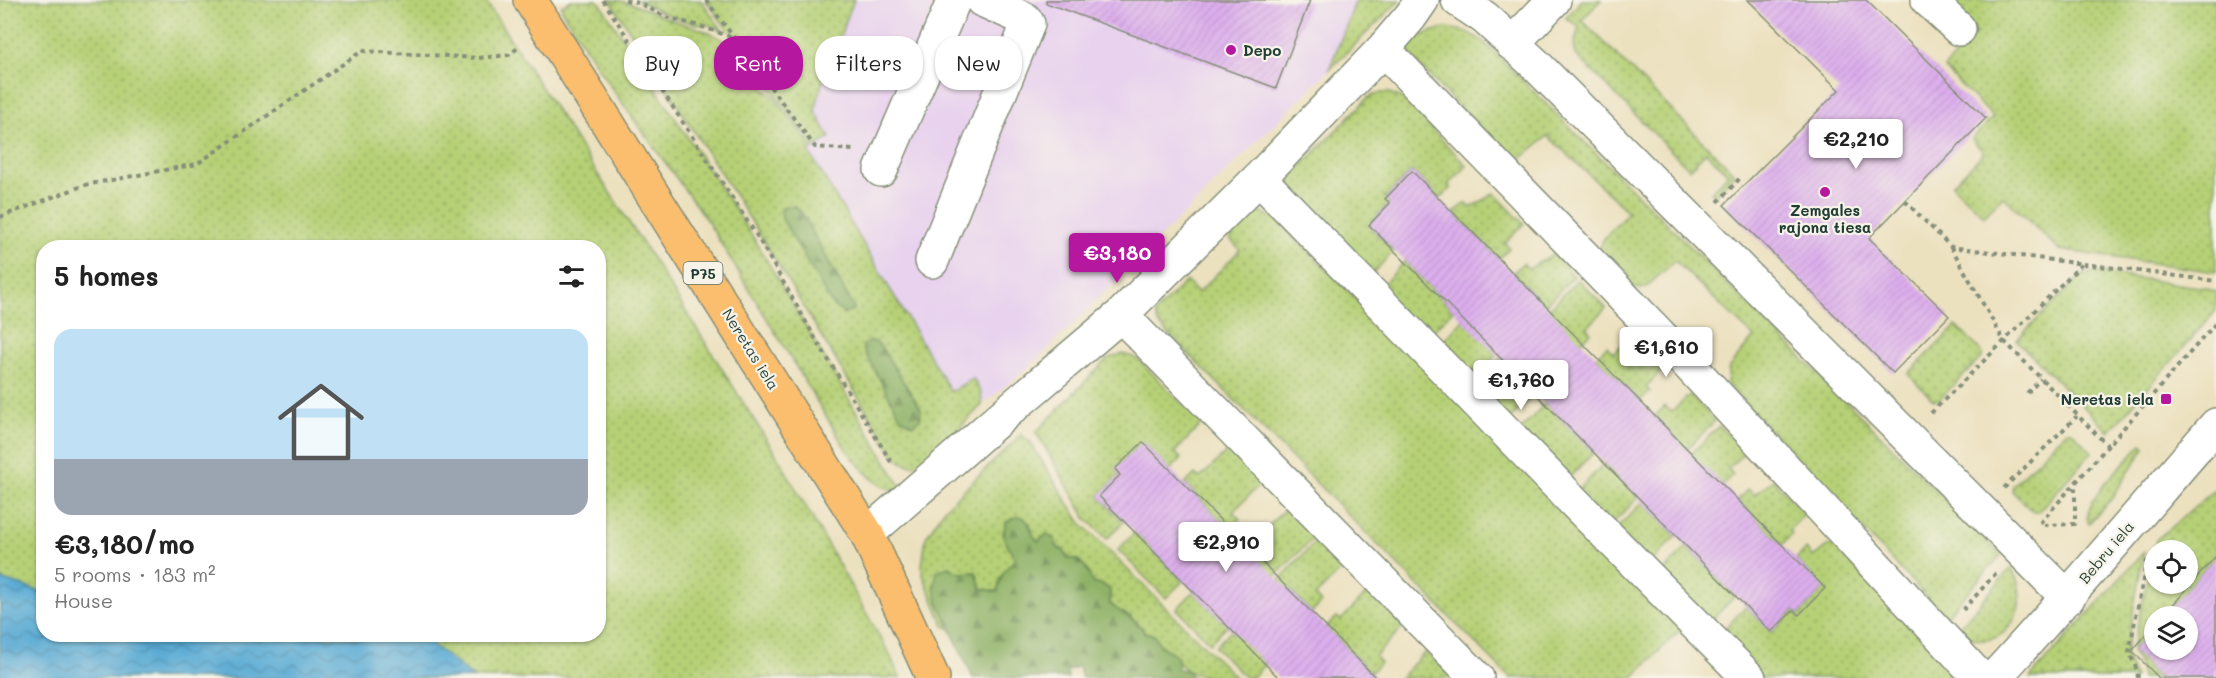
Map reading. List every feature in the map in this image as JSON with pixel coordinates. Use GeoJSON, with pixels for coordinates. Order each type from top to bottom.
{"type":"FeatureCollection","features":[{"type":"Feature","properties":{"kind":"main road","name":"Neretas iela"},"geometry":{"type":"LineString","coordinates":[[530,0],[867,534],[933,678]]}},
{"type":"Feature","properties":{"kind":"street"},"geometry":{"type":"LineString","coordinates":[[870,160],[954,0]]}},
{"type":"Feature","properties":{"kind":"street"},"geometry":{"type":"LineString","coordinates":[[932,261],[1028,24],[1025,19],[982,0]]}},
{"type":"Feature","properties":{"kind":"street"},"geometry":{"type":"LineString","coordinates":[[867,534],[1121,315],[1259,178],[1383,49],[1422,0]]}},
{"type":"Feature","properties":{"kind":"street"},"geometry":{"type":"LineString","coordinates":[[1458,0],[1485,18],[1512,44],[2068,598]]}},
{"type":"Feature","properties":{"kind":"street"},"geometry":{"type":"LineString","coordinates":[[1512,44],[1554,0]]}},
{"type":"Feature","properties":{"kind":"street"},"geometry":{"type":"LineString","coordinates":[[1928,0],[1959,29]]}},
{"type":"Feature","properties":{"kind":"street"},"geometry":{"type":"LineString","coordinates":[[1383,49],[1687,363],[1980,678]]}},
{"type":"Feature","properties":{"kind":"street"},"geometry":{"type":"LineString","coordinates":[[1259,178],[1568,496],[1749,678]]}},
{"type":"Feature","properties":{"kind":"street"},"geometry":{"type":"LineString","coordinates":[[1121,315],[1477,678]]}},
{"type":"Feature","properties":{"kind":"street","name":"Bebru iela"},"geometry":{"type":"LineString","coordinates":[[1994,678],[2068,598],[2106,550],[2216,425]]}},
{"type":"Feature","properties":{"kind":"path"},"geometry":{"type":"LineString","coordinates":[[603,0],[757,236],[815,338],[912,495]]}},
{"type":"Feature","properties":{"kind":"path"},"geometry":{"type":"LineString","coordinates":[[625,0],[639,3],[666,17],[727,36]]}},
{"type":"Feature","properties":{"kind":"path"},"geometry":{"type":"LineString","coordinates":[[706,0],[733,36]]}},
{"type":"Feature","properties":{"kind":"path"},"geometry":{"type":"LineString","coordinates":[[0,217],[85,185],[197,164],[362,51],[479,58],[509,55],[524,42]]}},
{"type":"Feature","properties":{"kind":"path"},"geometry":{"type":"LineString","coordinates":[[773,90],[815,147],[870,160]]}},
{"type":"Feature","properties":{"kind":"path"},"geometry":{"type":"LineString","coordinates":[[1714,206],[1740,178]]}},
{"type":"Feature","properties":{"kind":"path"},"geometry":{"type":"LineString","coordinates":[[1905,201],[1951,246],[2004,341],[2108,446]]}},
{"type":"Feature","properties":{"kind":"path"},"geometry":{"type":"LineString","coordinates":[[1951,246],[2216,281]]}},
{"type":"Feature","properties":{"kind":"path"},"geometry":{"type":"LineString","coordinates":[[1927,417],[2084,263]]}},
{"type":"Feature","properties":{"kind":"path"},"geometry":{"type":"LineString","coordinates":[[2075,483],[2075,524],[2038,526],[2075,483],[2216,323]]}},
{"type":"Feature","properties":{"kind":"path"},"geometry":{"type":"LineString","coordinates":[[2027,393],[2041,379]]}},
{"type":"Feature","properties":{"kind":"path"},"geometry":{"type":"LineString","coordinates":[[2001,491],[2077,416]]}},
{"type":"Feature","properties":{"kind":"path"},"geometry":{"type":"LineString","coordinates":[[1941,636],[2018,548]]}},
{"type":"Feature","properties":{"kind":"path"},"geometry":{"type":"LineString","coordinates":[[2138,678],[2129,652],[2144,575]]}},
{"type":"Feature","properties":{"kind":"shaded area"},"geometry":{"type":"Polygon","coordinates":[[[854,0],[1400,0],[1029,367],[982,405],[982,399],[951,392],[809,151],[829,138],[815,111],[820,90],[923,90],[923,36],[840,36],[854,0]]]}},
{"type":"Feature","properties":{"kind":"green space"},"geometry":{"type":"Polygon","coordinates":[[[0,0],[485,0],[780,461],[890,655],[900,678],[0,678],[0,0]]]}},
{"type":"Feature","properties":{"kind":"green space"},"geometry":{"type":"Polygon","coordinates":[[[571,0],[597,0],[600,3],[624,40],[624,90],[657,90],[751,234],[903,490],[894,490],[877,483],[846,449],[708,222],[608,83],[563,13],[561,6],[571,0]]]}},
{"type":"Feature","properties":{"kind":"green space"},"geometry":{"type":"Polygon","coordinates":[[[610,0],[637,5],[716,36],[714,36],[714,90],[766,90],[774,96],[813,149],[809,152],[951,392],[973,378],[981,393],[982,405],[926,461],[911,465],[894,456],[757,230],[668,90],[702,90],[702,36],[633,36],[610,0]]]}},
{"type":"Feature","properties":{"kind":"green space"},"geometry":{"type":"Polygon","coordinates":[[[637,0],[701,0],[723,31],[709,25],[670,16],[637,0]]]}},
{"type":"Feature","properties":{"kind":"green space"},"geometry":{"type":"Polygon","coordinates":[[[706,0],[854,0],[840,36],[815,36],[815,90],[820,90],[815,111],[830,138],[815,147],[773,90],[803,90],[803,36],[733,36],[706,0]]]}},
{"type":"Feature","properties":{"kind":"green space"},"geometry":{"type":"Polygon","coordinates":[[[1356,0],[1400,0],[1329,70],[1356,0]]]}},
{"type":"Feature","properties":{"kind":"green space"},"geometry":{"type":"Polygon","coordinates":[[[1582,0],[1601,0],[1582,20],[1735,174],[1715,195],[1711,192],[1728,174],[1706,152],[1689,169],[1576,55],[1574,45],[1579,27],[1566,18],[1582,0]]]}},
{"type":"Feature","properties":{"kind":"green space"},"geometry":{"type":"Polygon","coordinates":[[[1940,0],[2216,0],[2216,272],[2059,250],[2003,196],[1984,216],[1952,185],[1984,153],[1972,139],[1993,117],[1944,68],[1975,34],[1940,0]]]}},
{"type":"Feature","properties":{"kind":"green space"},"geometry":{"type":"Polygon","coordinates":[[[1447,28],[1465,31],[1483,41],[2001,555],[1945,617],[1727,384],[1729,367],[1754,337],[1675,261],[1646,287],[1641,289],[1631,287],[1599,251],[1603,240],[1628,212],[1548,136],[1519,160],[1510,159],[1408,54],[1409,45],[1422,35],[1447,28]]]}},
{"type":"Feature","properties":{"kind":"green space"},"geometry":{"type":"Polygon","coordinates":[[[1379,93],[1389,93],[1402,98],[1467,166],[1448,185],[1451,188],[1440,199],[1412,171],[1385,198],[1390,203],[1369,225],[1394,251],[1366,280],[1281,186],[1369,97],[1379,93]]]}},
{"type":"Feature","properties":{"kind":"green space"},"geometry":{"type":"Polygon","coordinates":[[[1494,193],[1524,224],[1505,243],[1509,248],[1499,259],[1454,213],[1465,203],[1471,208],[1494,193]]]}},
{"type":"Feature","properties":{"kind":"green space"},"geometry":{"type":"Polygon","coordinates":[[[784,206],[795,206],[802,213],[854,309],[845,314],[833,306],[782,219],[781,210],[784,206]]]}},
{"type":"Feature","properties":{"kind":"green space"},"geometry":{"type":"Polygon","coordinates":[[[1256,210],[1277,220],[1684,626],[1632,678],[1510,678],[1158,323],[1155,313],[1186,281],[1198,293],[1240,250],[1229,238],[1256,210]]]}},
{"type":"Feature","properties":{"kind":"green space"},"geometry":{"type":"Polygon","coordinates":[[[1553,254],[1574,276],[1528,322],[1521,314],[1537,297],[1513,273],[1523,263],[1529,269],[1553,254]]]}},
{"type":"Feature","properties":{"kind":"green space"},"geometry":{"type":"Polygon","coordinates":[[[1405,261],[1453,310],[1425,339],[1377,291],[1405,261]]]}},
{"type":"Feature","properties":{"kind":"green space"},"geometry":{"type":"Polygon","coordinates":[[[2094,272],[2206,288],[2216,292],[2216,311],[2109,432],[2016,340],[2081,276],[2094,272]]]}},
{"type":"Feature","properties":{"kind":"green space"},"geometry":{"type":"Polygon","coordinates":[[[1578,279],[1606,308],[1587,328],[1591,333],[1581,342],[1533,326],[1578,279]]]}},
{"type":"Feature","properties":{"kind":"green space"},"geometry":{"type":"Polygon","coordinates":[[[1463,320],[1502,349],[1468,383],[1435,350],[1463,320]]]}},
{"type":"Feature","properties":{"kind":"green space"},"geometry":{"type":"Polygon","coordinates":[[[1956,326],[1982,352],[1982,357],[1939,400],[1933,400],[1908,374],[1956,326]]]}},
{"type":"Feature","properties":{"kind":"green space"},"geometry":{"type":"Polygon","coordinates":[[[1632,336],[1664,368],[1646,387],[1650,392],[1640,401],[1596,357],[1607,346],[1613,353],[1632,336]]]}},
{"type":"Feature","properties":{"kind":"green space"},"geometry":{"type":"Polygon","coordinates":[[[870,341],[876,342],[881,347],[921,409],[920,419],[913,425],[901,418],[864,351],[863,346],[870,341]]]}},
{"type":"Feature","properties":{"kind":"green space"},"geometry":{"type":"Polygon","coordinates":[[[1506,353],[1535,393],[1507,422],[1473,388],[1506,353]]]}},
{"type":"Feature","properties":{"kind":"green space"},"geometry":{"type":"Polygon","coordinates":[[[1122,354],[1139,360],[1202,424],[1175,452],[1181,459],[1170,470],[1143,442],[1116,469],[1120,475],[1099,496],[1124,521],[1107,539],[1086,518],[1036,432],[1107,359],[1122,354]]]}},
{"type":"Feature","properties":{"kind":"green space"},"geometry":{"type":"Polygon","coordinates":[[[1690,395],[1715,421],[1671,465],[1678,440],[1655,416],[1665,406],[1671,412],[1690,395]]]}},
{"type":"Feature","properties":{"kind":"green space"},"geometry":{"type":"Polygon","coordinates":[[[1545,403],[1594,452],[1566,481],[1518,433],[1545,403]]]}},
{"type":"Feature","properties":{"kind":"green space"},"geometry":{"type":"Polygon","coordinates":[[[1719,426],[1745,452],[1728,468],[1733,475],[1723,485],[1676,469],[1719,426]]]}},
{"type":"Feature","properties":{"kind":"green space"},"geometry":{"type":"Polygon","coordinates":[[[2067,431],[2072,431],[2092,452],[2038,512],[2033,512],[2012,491],[2013,485],[2067,431]]]}},
{"type":"Feature","properties":{"kind":"green space"},"geometry":{"type":"Polygon","coordinates":[[[1021,435],[1030,442],[1080,522],[1236,678],[1205,677],[1183,667],[1172,652],[1160,646],[1130,617],[1121,613],[1110,603],[1093,584],[1086,568],[1079,560],[1068,558],[1063,550],[1056,546],[1055,540],[1047,534],[1038,541],[1033,536],[1030,523],[1015,517],[1006,523],[1003,534],[1016,559],[999,582],[998,592],[981,588],[976,572],[960,573],[948,567],[938,602],[951,629],[944,626],[923,575],[926,537],[945,508],[1021,435]]]}},
{"type":"Feature","properties":{"kind":"green space"},"geometry":{"type":"Polygon","coordinates":[[[2142,444],[2145,447],[2112,498],[2089,524],[2087,516],[2097,494],[2142,444]]]}},
{"type":"Feature","properties":{"kind":"green space"},"geometry":{"type":"Polygon","coordinates":[[[1228,451],[1261,483],[1233,512],[1240,519],[1229,529],[1185,484],[1195,474],[1200,478],[1228,451]]]}},
{"type":"Feature","properties":{"kind":"green space"},"geometry":{"type":"Polygon","coordinates":[[[1604,463],[1630,489],[1644,492],[1610,526],[1577,492],[1604,463]]]}},
{"type":"Feature","properties":{"kind":"green space"},"geometry":{"type":"Polygon","coordinates":[[[1773,480],[1805,514],[1789,530],[1792,534],[1782,545],[1738,500],[1748,489],[1754,495],[1773,480]]]}},
{"type":"Feature","properties":{"kind":"green space"},"geometry":{"type":"Polygon","coordinates":[[[2216,489],[2216,556],[2198,576],[2198,540],[2156,540],[2216,489]]]}},
{"type":"Feature","properties":{"kind":"green space"},"geometry":{"type":"Polygon","coordinates":[[[1648,497],[1651,510],[1676,536],[1649,564],[1615,530],[1648,497]]]}},
{"type":"Feature","properties":{"kind":"green space"},"geometry":{"type":"Polygon","coordinates":[[[1286,508],[1314,537],[1259,592],[1244,544],[1254,533],[1258,537],[1286,508]]]}},
{"type":"Feature","properties":{"kind":"green space"},"geometry":{"type":"Polygon","coordinates":[[[1015,517],[1023,517],[1026,520],[1038,541],[1047,534],[1055,540],[1056,546],[1063,550],[1068,558],[1085,566],[1093,584],[1101,584],[1110,589],[1110,604],[1134,620],[1145,633],[1155,636],[1160,646],[1178,658],[1178,669],[1188,671],[1192,678],[1082,678],[1079,666],[1067,671],[1068,678],[973,678],[938,602],[934,588],[937,571],[948,567],[960,573],[976,572],[981,588],[998,592],[1003,573],[1016,559],[1008,546],[1004,533],[1006,522],[1015,517]]]}},
{"type":"Feature","properties":{"kind":"green space"},"geometry":{"type":"Polygon","coordinates":[[[1135,532],[1183,581],[1166,598],[1118,550],[1135,532]]]}},
{"type":"Feature","properties":{"kind":"green space"},"geometry":{"type":"Polygon","coordinates":[[[1317,540],[1344,567],[1315,596],[1321,603],[1312,613],[1289,589],[1272,606],[1263,597],[1317,540]]]}},
{"type":"Feature","properties":{"kind":"green space"},"geometry":{"type":"Polygon","coordinates":[[[1834,545],[1951,669],[1948,678],[1762,678],[1719,635],[1746,606],[1771,632],[1794,610],[1799,615],[1824,588],[1796,559],[1806,549],[1813,557],[1827,546],[1834,545]]]}},
{"type":"Feature","properties":{"kind":"green space"},"geometry":{"type":"Polygon","coordinates":[[[1687,547],[1735,596],[1708,624],[1660,575],[1687,547]]]}},
{"type":"Feature","properties":{"kind":"green space"},"geometry":{"type":"Polygon","coordinates":[[[2144,552],[2125,654],[2135,678],[2030,678],[2144,552]]]}},
{"type":"Feature","properties":{"kind":"green space"},"geometry":{"type":"Polygon","coordinates":[[[2011,568],[2018,584],[2020,599],[2009,627],[1999,636],[1987,640],[1973,638],[1958,628],[2011,568]]]}},
{"type":"Feature","properties":{"kind":"green space"},"geometry":{"type":"Polygon","coordinates":[[[1194,591],[1232,620],[1210,643],[1177,609],[1194,591]]]}},
{"type":"Feature","properties":{"kind":"green space"},"geometry":{"type":"Polygon","coordinates":[[[1368,592],[1403,627],[1375,656],[1380,663],[1371,672],[1326,628],[1337,617],[1341,620],[1368,592]]]}},
{"type":"Feature","properties":{"kind":"green space"},"geometry":{"type":"Polygon","coordinates":[[[2144,594],[2182,594],[2172,606],[2144,606],[2144,637],[2132,651],[2144,594]]]}},
{"type":"Feature","properties":{"kind":"green space"},"geometry":{"type":"Polygon","coordinates":[[[1237,624],[1265,664],[1252,678],[1246,678],[1215,647],[1237,624]]]}},
{"type":"Feature","properties":{"kind":"green space"},"geometry":{"type":"Polygon","coordinates":[[[1426,651],[1453,678],[1400,678],[1426,651]]]}},
{"type":"Feature","properties":{"kind":"green space"},"geometry":{"type":"Polygon","coordinates":[[[2132,651],[2159,678],[2141,678],[2140,668],[2132,651]]]}},
{"type":"Feature","properties":{"kind":"water"},"geometry":{"type":"Polygon","coordinates":[[[0,579],[36,590],[36,642],[429,642],[474,678],[0,678],[0,579]]]}},
{"type":"Feature","properties":{"kind":"building","name":"Depo"},"geometry":{"type":"Polygon","coordinates":[[[1046,0],[1310,0],[1276,88],[1046,3],[1046,0]]]}},
{"type":"Feature","properties":{"kind":"building"},"geometry":{"type":"Polygon","coordinates":[[[1748,0],[1866,0],[1986,118],[1869,238],[1949,316],[1893,373],[1724,205],[1839,90],[1748,0]]]}},
{"type":"Feature","properties":{"kind":"building"},"geometry":{"type":"Polygon","coordinates":[[[1412,171],[1825,588],[1799,615],[1794,610],[1771,632],[1369,225],[1390,203],[1385,199],[1412,171]]]}},
{"type":"Feature","properties":{"kind":"building"},"geometry":{"type":"Polygon","coordinates":[[[1143,442],[1376,678],[1279,678],[1099,496],[1120,475],[1115,469],[1143,442]]]}},
{"type":"Feature","properties":{"kind":"building"},"geometry":{"type":"Polygon","coordinates":[[[2216,556],[2216,678],[2159,678],[2132,651],[2144,637],[2144,660],[2198,660],[2198,606],[2172,606],[2182,594],[2198,594],[2198,576],[2216,556]]]}},
{"type":"Feature","properties":{"kind":"place","name":"Depo"},"geometry":{"type":"Point","coordinates":[1231,50]}},
{"type":"Feature","properties":{"kind":"place","name":"Zemgales rajona tiesa"},"geometry":{"type":"Point","coordinates":[1825,192]}},
{"type":"Feature","properties":{"kind":"place","name":"Neretas iela"},"geometry":{"type":"Point","coordinates":[2166,399]}}]}
